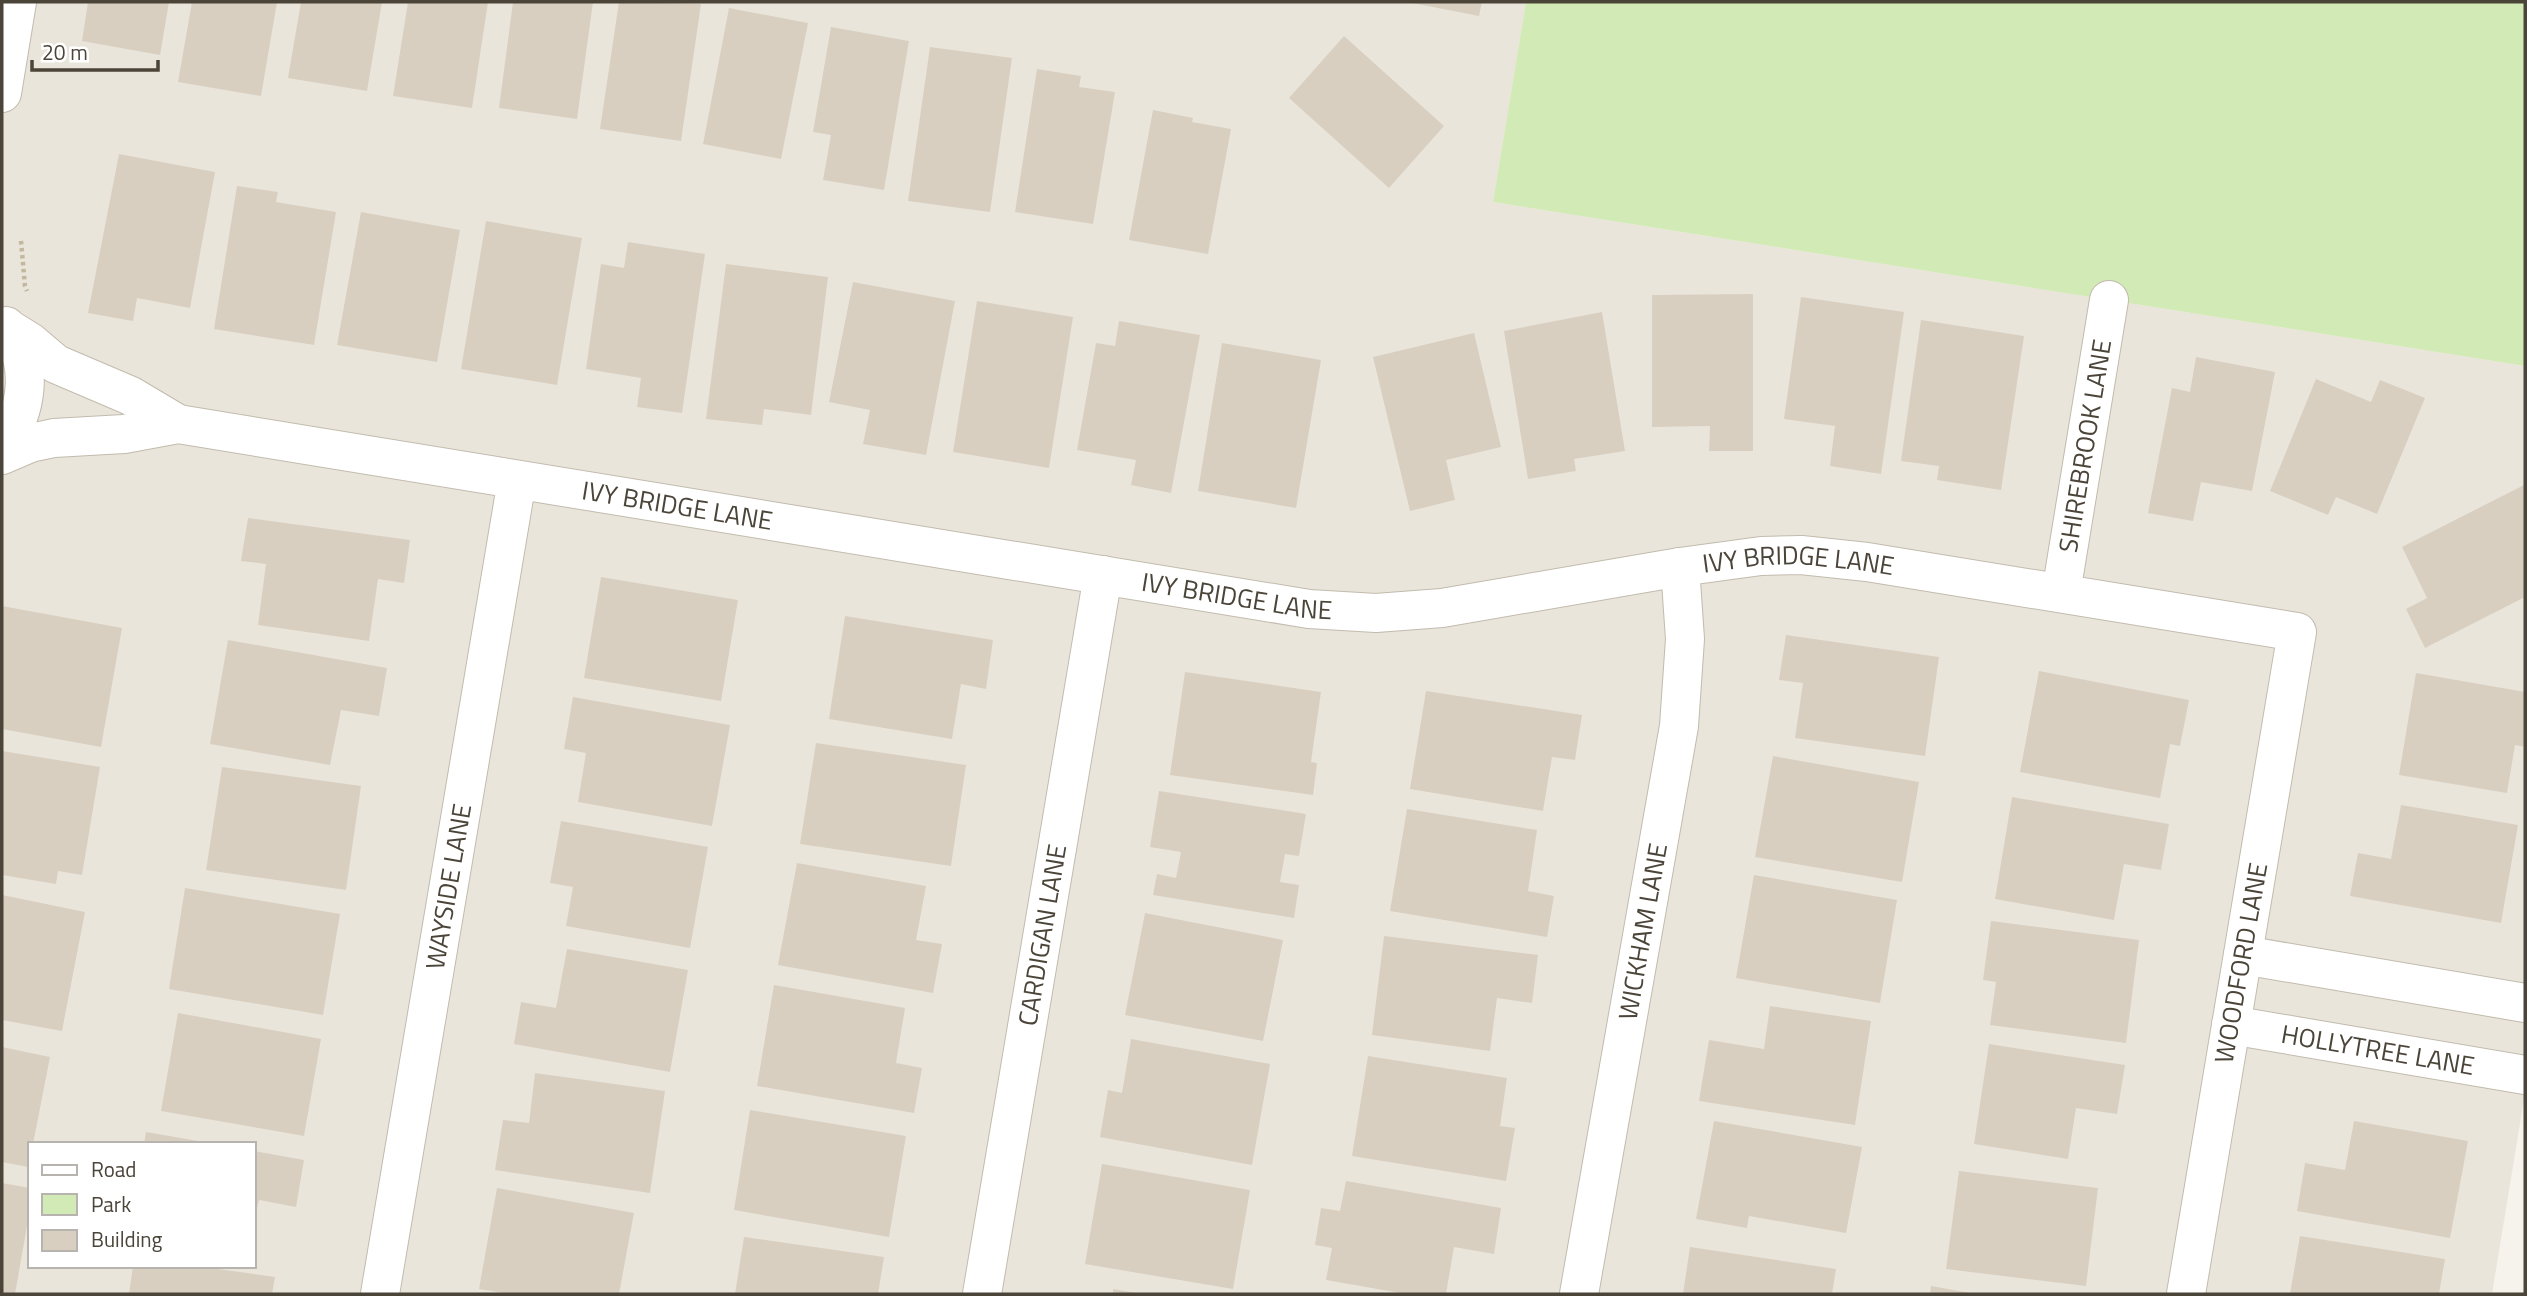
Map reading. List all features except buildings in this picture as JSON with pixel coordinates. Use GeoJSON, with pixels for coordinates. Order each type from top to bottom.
{"type":"FeatureCollection","features":[{"type":"Feature","properties":{"kind":"street"},"geometry":{"type":"LineString","coordinates":[[2,93],[17,2]]}},
{"type":"Feature","properties":{"kind":"street","name":"SHIREBROOK LANE"},"geometry":{"type":"LineString","coordinates":[[2061,593],[2109,300]]}},
{"type":"Feature","properties":{"kind":"street"},"geometry":{"type":"LineString","coordinates":[[2,447],[20,416],[25,381],[23,363],[6,325]]}},
{"type":"Feature","properties":{"kind":"street","name":"IVY BRIDGE LANE"},"geometry":{"type":"LineString","coordinates":[[6,325],[56,364],[131,396],[178,424]]}},
{"type":"Feature","properties":{"kind":"street","name":"IVY BRIDGE LANE"},"geometry":{"type":"LineString","coordinates":[[2,455],[30,443],[54,438],[124,434],[178,424],[1309,608],[1376,613],[1442,608],[1680,567],[1761,556],[1840,558],[2297,632]]}},
{"type":"Feature","properties":{"kind":"street","name":"WAYSIDE LANE"},"geometry":{"type":"LineString","coordinates":[[380,1294],[517,480]]}},
{"type":"Feature","properties":{"kind":"street","name":"WICKHAM LANE"},"geometry":{"type":"LineString","coordinates":[[1579,1294],[1679,726],[1685,639],[1680,567]]}},
{"type":"Feature","properties":{"kind":"street","name":"CARDIGAN LANE"},"geometry":{"type":"LineString","coordinates":[[982,1294],[1103,575]]}},
{"type":"Feature","properties":{"kind":"street","name":"WOODFORD LANE"},"geometry":{"type":"LineString","coordinates":[[2186,1294],[2297,632]]}},
{"type":"Feature","properties":{"kind":"street"},"geometry":{"type":"LineString","coordinates":[[2243,955],[2525,1003]]}},
{"type":"Feature","properties":{"kind":"street","name":"HOLLYTREE LANE"},"geometry":{"type":"LineString","coordinates":[[2231,1025],[2525,1074]]}},
{"type":"Feature","properties":{"kind":"shaded area"},"geometry":{"type":"Polygon","coordinates":[[[2,2],[1526,2],[1493,202],[2525,366],[2525,1093],[2492,1294],[2,1294],[2,2]]]}},
{"type":"Feature","properties":{"kind":"green space"},"geometry":{"type":"Polygon","coordinates":[[[1526,2],[2525,2],[2525,366],[1493,202],[1526,2]]]}}]}
